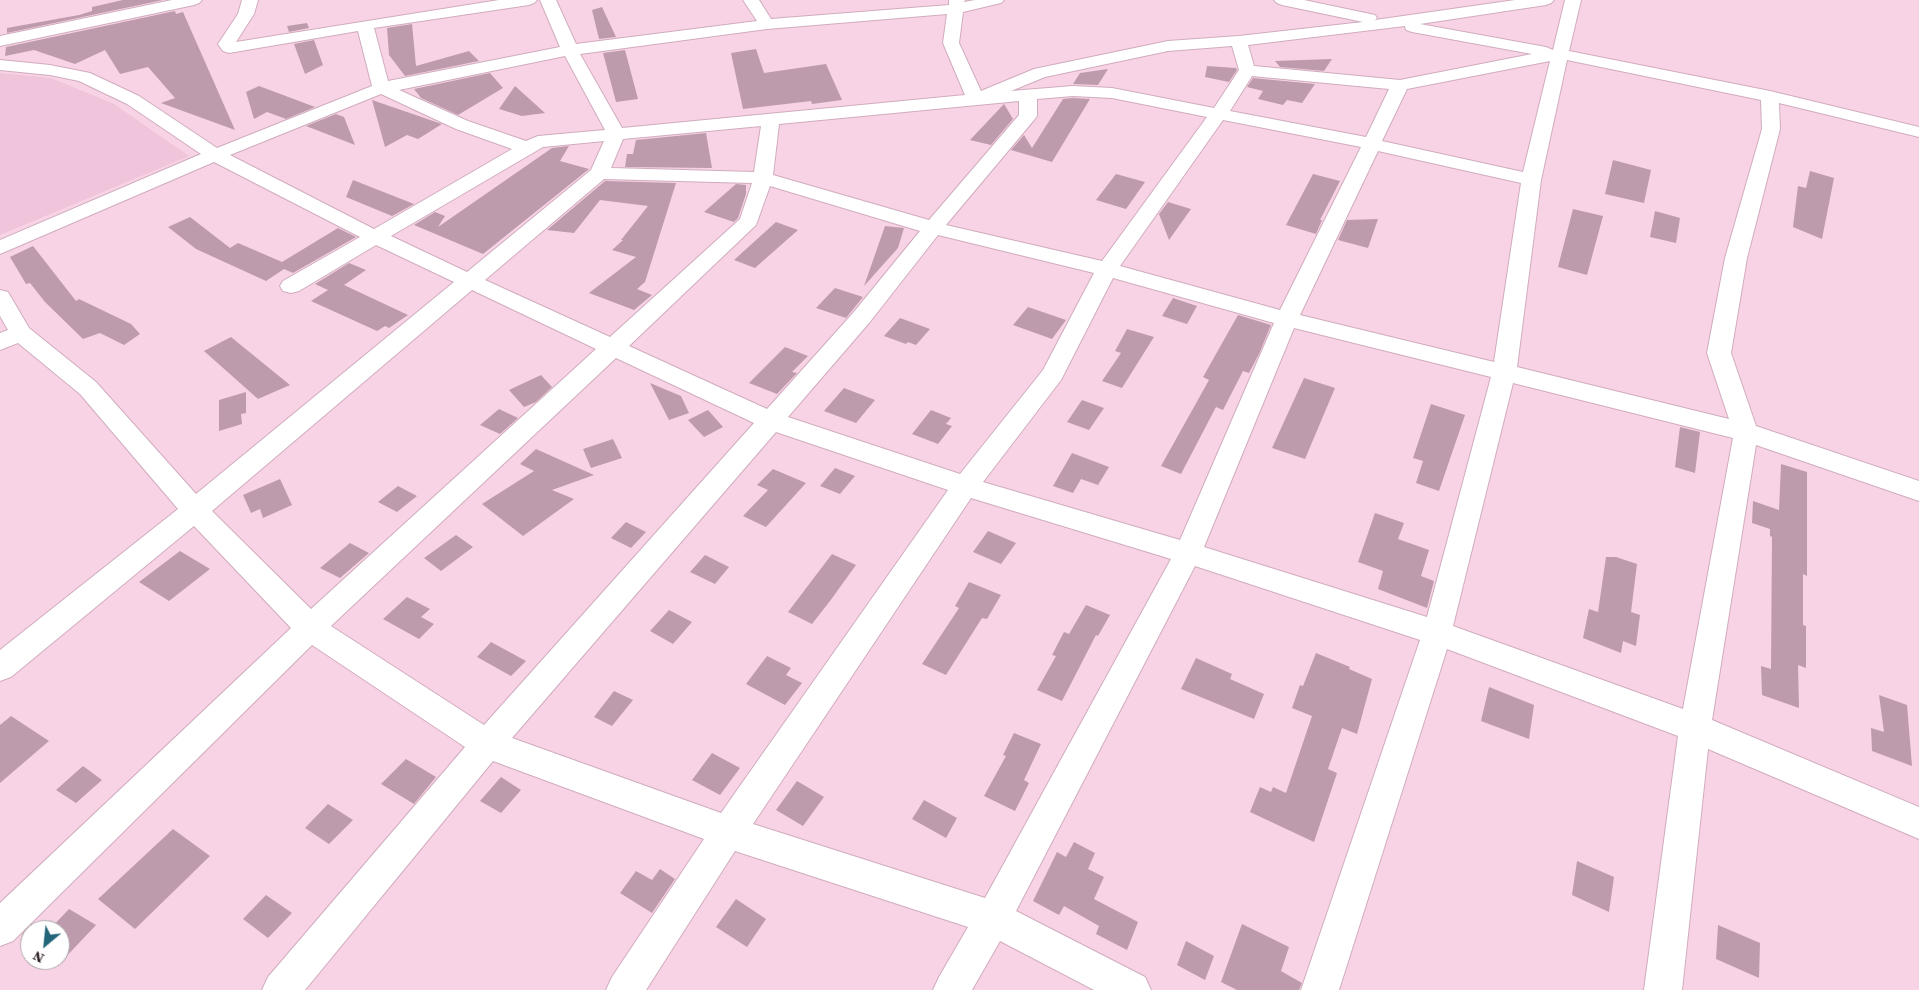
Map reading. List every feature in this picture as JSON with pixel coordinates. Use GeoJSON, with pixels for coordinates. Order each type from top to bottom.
{"type":"FeatureCollection","features":[{"type":"Feature","properties":{"kind":"street"},"geometry":{"type":"LineString","coordinates":[[0,40],[194,0]]}},
{"type":"Feature","properties":{"kind":"street"},"geometry":{"type":"LineString","coordinates":[[250,0],[246,14],[226,44],[229,48],[529,0]]}},
{"type":"Feature","properties":{"kind":"street"},"geometry":{"type":"LineString","coordinates":[[548,0],[570,50],[616,134]]}},
{"type":"Feature","properties":{"kind":"street"},"geometry":{"type":"LineString","coordinates":[[751,0],[767,24]]}},
{"type":"Feature","properties":{"kind":"street"},"geometry":{"type":"LineString","coordinates":[[0,248],[215,155],[381,88],[570,50],[767,24],[996,0]]}},
{"type":"Feature","properties":{"kind":"street"},"geometry":{"type":"LineString","coordinates":[[1282,0],[1770,96],[1919,132]]}},
{"type":"Feature","properties":{"kind":"street"},"geometry":{"type":"LineString","coordinates":[[976,99],[1040,73],[1168,46],[1239,41],[1392,23],[1546,0]]}},
{"type":"Feature","properties":{"kind":"street"},"geometry":{"type":"LineString","coordinates":[[1320,990],[1437,633],[1504,374],[1531,180],[1573,0]]}},
{"type":"Feature","properties":{"kind":"street"},"geometry":{"type":"LineString","coordinates":[[957,4],[950,43],[976,99]]}},
{"type":"Feature","properties":{"kind":"street"},"geometry":{"type":"LineString","coordinates":[[365,25],[381,88]]}},
{"type":"Feature","properties":{"kind":"street"},"geometry":{"type":"LineString","coordinates":[[625,990],[728,832],[965,486],[1053,374],[1107,269],[1218,115],[1247,70],[1239,41]]}},
{"type":"Feature","properties":{"kind":"street"},"geometry":{"type":"LineString","coordinates":[[1247,70],[1400,85],[1560,54]]}},
{"type":"Feature","properties":{"kind":"street"},"geometry":{"type":"LineString","coordinates":[[0,64],[50,70],[84,77],[133,100],[215,155],[374,236],[771,421],[965,486],[1188,553],[1437,633],[1695,728],[1919,823]]}},
{"type":"Feature","properties":{"kind":"street"},"geometry":{"type":"LineString","coordinates":[[952,990],[994,918],[1188,553],[1287,319],[1400,85]]}},
{"type":"Feature","properties":{"kind":"street"},"geometry":{"type":"LineString","coordinates":[[381,88],[462,125],[527,148]]}},
{"type":"Feature","properties":{"kind":"street"},"geometry":{"type":"LineString","coordinates":[[291,286],[538,142],[976,99],[1073,91],[1112,93],[1373,144],[1531,180]]}},
{"type":"Feature","properties":{"kind":"street"},"geometry":{"type":"LineString","coordinates":[[281,990],[487,744],[861,318],[933,228],[1028,116],[1028,95]]}},
{"type":"Feature","properties":{"kind":"street"},"geometry":{"type":"LineString","coordinates":[[1664,990],[1695,728],[1746,432],[1719,353],[1736,258],[1771,129],[1770,96]]}},
{"type":"Feature","properties":{"kind":"street"},"geometry":{"type":"LineString","coordinates":[[0,928],[310,628],[749,221],[763,178],[771,118]]}},
{"type":"Feature","properties":{"kind":"street"},"geometry":{"type":"LineString","coordinates":[[0,668],[194,510],[599,173],[616,134]]}},
{"type":"Feature","properties":{"kind":"street"},"geometry":{"type":"LineString","coordinates":[[599,173],[763,178],[933,228],[1107,269],[1287,319],[1504,374],[1746,432],[1919,491]]}},
{"type":"Feature","properties":{"kind":"street"},"geometry":{"type":"LineString","coordinates":[[0,297],[10,337],[88,388],[194,510],[310,628],[487,744],[728,832],[994,918],[1132,990]]}},
{"type":"Feature","properties":{"kind":"shaded area"},"geometry":{"type":"Polygon","coordinates":[[[0,73],[51,78],[114,104],[189,156],[0,235],[0,73]]]}},
{"type":"Feature","properties":{"kind":"building"},"geometry":{"type":"Polygon","coordinates":[[[123,0],[163,0],[7,33],[7,28],[79,15],[92,11],[92,7],[123,0]]]}},
{"type":"Feature","properties":{"kind":"building"},"geometry":{"type":"Polygon","coordinates":[[[602,7],[616,37],[599,39],[592,10],[602,7]]]}},
{"type":"Feature","properties":{"kind":"building"},"geometry":{"type":"Polygon","coordinates":[[[175,11],[176,14],[183,12],[235,130],[161,103],[175,98],[148,67],[120,74],[105,50],[75,64],[34,50],[5,56],[6,47],[175,11]]]}},
{"type":"Feature","properties":{"kind":"building"},"geometry":{"type":"Polygon","coordinates":[[[307,23],[309,28],[289,32],[287,26],[307,23]]]}},
{"type":"Feature","properties":{"kind":"building"},"geometry":{"type":"Polygon","coordinates":[[[412,24],[416,66],[469,51],[479,61],[405,76],[389,55],[387,28],[412,24]]]}},
{"type":"Feature","properties":{"kind":"building"},"geometry":{"type":"Polygon","coordinates":[[[314,40],[323,65],[305,74],[294,44],[314,40]]]}},
{"type":"Feature","properties":{"kind":"building"},"geometry":{"type":"Polygon","coordinates":[[[756,49],[764,73],[826,64],[842,100],[812,104],[811,101],[743,109],[731,53],[756,49]]]}},
{"type":"Feature","properties":{"kind":"building"},"geometry":{"type":"Polygon","coordinates":[[[625,50],[638,99],[616,102],[603,53],[625,50]]]}},
{"type":"Feature","properties":{"kind":"building"},"geometry":{"type":"Polygon","coordinates":[[[1332,59],[1324,71],[1280,67],[1275,61],[1332,59]]]}},
{"type":"Feature","properties":{"kind":"building"},"geometry":{"type":"Polygon","coordinates":[[[1207,66],[1236,68],[1237,70],[1229,82],[1205,77],[1207,66]]]}},
{"type":"Feature","properties":{"kind":"building"},"geometry":{"type":"Polygon","coordinates":[[[1108,69],[1098,85],[1073,84],[1080,73],[1108,69]]]}},
{"type":"Feature","properties":{"kind":"building"},"geometry":{"type":"Polygon","coordinates":[[[490,73],[503,88],[458,115],[421,98],[414,89],[490,73]]]}},
{"type":"Feature","properties":{"kind":"building"},"geometry":{"type":"Polygon","coordinates":[[[1253,78],[1315,84],[1302,103],[1287,100],[1283,105],[1258,99],[1263,91],[1247,87],[1253,78]]]}},
{"type":"Feature","properties":{"kind":"building"},"geometry":{"type":"Polygon","coordinates":[[[259,86],[315,107],[286,119],[267,112],[254,119],[246,92],[259,86]]]}},
{"type":"Feature","properties":{"kind":"building"},"geometry":{"type":"Polygon","coordinates":[[[515,86],[545,113],[522,116],[499,109],[515,86]]]}},
{"type":"Feature","properties":{"kind":"building"},"geometry":{"type":"Polygon","coordinates":[[[1063,99],[1090,99],[1052,162],[1011,150],[1024,135],[1032,148],[1063,99]]]}},
{"type":"Feature","properties":{"kind":"building"},"geometry":{"type":"Polygon","coordinates":[[[372,100],[442,124],[418,139],[407,135],[385,147],[372,100]]]}},
{"type":"Feature","properties":{"kind":"building"},"geometry":{"type":"Polygon","coordinates":[[[1004,104],[1013,119],[991,145],[970,140],[1004,104]]]}},
{"type":"Feature","properties":{"kind":"building"},"geometry":{"type":"Polygon","coordinates":[[[336,114],[344,117],[355,145],[306,126],[336,114]]]}},
{"type":"Feature","properties":{"kind":"building"},"geometry":{"type":"Polygon","coordinates":[[[706,133],[712,168],[625,167],[627,154],[633,154],[636,140],[706,133]]]}},
{"type":"Feature","properties":{"kind":"building"},"geometry":{"type":"Polygon","coordinates":[[[569,146],[560,161],[589,169],[483,254],[414,225],[435,212],[445,216],[438,227],[552,148],[569,146]]]}},
{"type":"Feature","properties":{"kind":"building"},"geometry":{"type":"Polygon","coordinates":[[[1613,160],[1651,170],[1644,203],[1605,194],[1613,160]]]}},
{"type":"Feature","properties":{"kind":"building"},"geometry":{"type":"Polygon","coordinates":[[[1810,171],[1834,178],[1822,239],[1793,227],[1798,186],[1806,188],[1810,171]]]}},
{"type":"Feature","properties":{"kind":"building"},"geometry":{"type":"Polygon","coordinates":[[[1116,174],[1145,182],[1126,209],[1096,200],[1116,174]]]}},
{"type":"Feature","properties":{"kind":"building"},"geometry":{"type":"Polygon","coordinates":[[[1313,174],[1340,181],[1320,220],[1322,220],[1316,234],[1286,225],[1313,174]]]}},
{"type":"Feature","properties":{"kind":"building"},"geometry":{"type":"Polygon","coordinates":[[[353,180],[414,204],[392,216],[346,197],[353,180]]]}},
{"type":"Feature","properties":{"kind":"building"},"geometry":{"type":"Polygon","coordinates":[[[605,181],[676,183],[645,282],[637,289],[652,295],[634,310],[589,293],[636,257],[612,250],[623,240],[621,240],[648,206],[600,200],[574,233],[547,230],[605,181]]]}},
{"type":"Feature","properties":{"kind":"building"},"geometry":{"type":"Polygon","coordinates":[[[736,184],[746,185],[746,194],[738,218],[734,222],[704,212],[736,184]]]}},
{"type":"Feature","properties":{"kind":"building"},"geometry":{"type":"Polygon","coordinates":[[[1168,202],[1191,209],[1169,240],[1159,214],[1168,202]]]}},
{"type":"Feature","properties":{"kind":"building"},"geometry":{"type":"Polygon","coordinates":[[[1573,209],[1603,216],[1587,275],[1558,267],[1573,209]]]}},
{"type":"Feature","properties":{"kind":"building"},"geometry":{"type":"Polygon","coordinates":[[[1655,211],[1680,218],[1676,243],[1650,237],[1655,211]]]}},
{"type":"Feature","properties":{"kind":"building"},"geometry":{"type":"Polygon","coordinates":[[[190,217],[230,248],[238,243],[282,262],[338,228],[356,237],[293,273],[284,269],[266,281],[196,249],[168,227],[190,217]]]}},
{"type":"Feature","properties":{"kind":"building"},"geometry":{"type":"Polygon","coordinates":[[[1378,219],[1368,248],[1338,240],[1347,220],[1378,219]]]}},
{"type":"Feature","properties":{"kind":"building"},"geometry":{"type":"Polygon","coordinates":[[[776,222],[798,230],[755,268],[734,260],[776,222]]]}},
{"type":"Feature","properties":{"kind":"building"},"geometry":{"type":"Polygon","coordinates":[[[885,226],[904,228],[898,248],[864,286],[885,226]]]}},
{"type":"Feature","properties":{"kind":"building"},"geometry":{"type":"Polygon","coordinates":[[[33,246],[76,301],[79,299],[131,324],[140,334],[124,345],[100,333],[83,339],[45,302],[30,283],[26,284],[10,257],[33,246]]]}},
{"type":"Feature","properties":{"kind":"building"},"geometry":{"type":"Polygon","coordinates":[[[349,263],[366,270],[344,285],[408,315],[389,328],[385,326],[377,331],[311,301],[328,290],[315,284],[349,263]]]}},
{"type":"Feature","properties":{"kind":"building"},"geometry":{"type":"Polygon","coordinates":[[[835,288],[863,297],[846,318],[816,308],[835,288]]]}},
{"type":"Feature","properties":{"kind":"building"},"geometry":{"type":"Polygon","coordinates":[[[1173,298],[1197,306],[1187,324],[1162,316],[1173,298]]]}},
{"type":"Feature","properties":{"kind":"building"},"geometry":{"type":"Polygon","coordinates":[[[1028,307],[1066,320],[1052,339],[1013,325],[1028,307]]]}},
{"type":"Feature","properties":{"kind":"building"},"geometry":{"type":"Polygon","coordinates":[[[1238,315],[1271,325],[1259,354],[1249,373],[1243,371],[1223,410],[1216,407],[1181,474],[1161,466],[1209,380],[1203,377],[1238,315]]]}},
{"type":"Feature","properties":{"kind":"building"},"geometry":{"type":"Polygon","coordinates":[[[900,318],[930,329],[916,345],[908,342],[906,344],[884,336],[900,318]]]}},
{"type":"Feature","properties":{"kind":"building"},"geometry":{"type":"Polygon","coordinates":[[[1127,329],[1154,337],[1122,388],[1102,381],[1121,353],[1115,351],[1127,329]]]}},
{"type":"Feature","properties":{"kind":"building"},"geometry":{"type":"Polygon","coordinates":[[[231,337],[290,385],[258,399],[204,351],[231,337]]]}},
{"type":"Feature","properties":{"kind":"building"},"geometry":{"type":"Polygon","coordinates":[[[785,347],[808,356],[792,372],[797,373],[777,394],[749,383],[785,347]]]}},
{"type":"Feature","properties":{"kind":"building"},"geometry":{"type":"Polygon","coordinates":[[[541,375],[552,387],[536,402],[524,407],[509,390],[541,375]]]}},
{"type":"Feature","properties":{"kind":"building"},"geometry":{"type":"Polygon","coordinates":[[[1304,378],[1335,388],[1305,459],[1272,448],[1304,378]]]}},
{"type":"Feature","properties":{"kind":"building"},"geometry":{"type":"Polygon","coordinates":[[[650,383],[681,396],[689,413],[669,420],[650,383]]]}},
{"type":"Feature","properties":{"kind":"building"},"geometry":{"type":"Polygon","coordinates":[[[844,388],[875,400],[856,423],[824,411],[844,388]]]}},
{"type":"Feature","properties":{"kind":"building"},"geometry":{"type":"Polygon","coordinates":[[[246,392],[246,413],[241,414],[242,424],[219,431],[219,400],[246,392]]]}},
{"type":"Feature","properties":{"kind":"building"},"geometry":{"type":"Polygon","coordinates":[[[1082,400],[1104,408],[1089,430],[1067,422],[1082,400]]]}},
{"type":"Feature","properties":{"kind":"building"},"geometry":{"type":"Polygon","coordinates":[[[1431,404],[1465,415],[1439,491],[1416,483],[1423,461],[1413,458],[1431,404]]]}},
{"type":"Feature","properties":{"kind":"building"},"geometry":{"type":"Polygon","coordinates":[[[499,409],[518,418],[500,434],[480,425],[499,409]]]}},
{"type":"Feature","properties":{"kind":"building"},"geometry":{"type":"Polygon","coordinates":[[[708,410],[723,427],[704,437],[688,420],[708,410]]]}},
{"type":"Feature","properties":{"kind":"building"},"geometry":{"type":"Polygon","coordinates":[[[931,410],[951,418],[946,424],[952,426],[938,444],[912,434],[931,410]]]}},
{"type":"Feature","properties":{"kind":"building"},"geometry":{"type":"Polygon","coordinates":[[[1680,427],[1700,432],[1695,473],[1675,467],[1680,427]]]}},
{"type":"Feature","properties":{"kind":"building"},"geometry":{"type":"Polygon","coordinates":[[[613,439],[622,458],[591,468],[583,449],[613,439]]]}},
{"type":"Feature","properties":{"kind":"building"},"geometry":{"type":"Polygon","coordinates":[[[536,449],[594,475],[552,490],[574,499],[523,536],[482,504],[534,471],[520,464],[536,449]]]}},
{"type":"Feature","properties":{"kind":"building"},"geometry":{"type":"Polygon","coordinates":[[[1072,453],[1109,467],[1098,485],[1081,479],[1073,493],[1053,486],[1072,453]]]}},
{"type":"Feature","properties":{"kind":"building"},"geometry":{"type":"Polygon","coordinates":[[[1781,464],[1807,472],[1807,576],[1803,574],[1803,625],[1806,626],[1806,668],[1798,665],[1799,708],[1762,695],[1761,666],[1771,669],[1772,537],[1770,536],[1770,529],[1752,523],[1753,501],[1779,510],[1781,464]]]}},
{"type":"Feature","properties":{"kind":"building"},"geometry":{"type":"Polygon","coordinates":[[[835,468],[855,476],[840,494],[820,486],[835,468]]]}},
{"type":"Feature","properties":{"kind":"building"},"geometry":{"type":"Polygon","coordinates":[[[773,469],[806,483],[766,527],[743,516],[768,490],[757,485],[773,469]]]}},
{"type":"Feature","properties":{"kind":"building"},"geometry":{"type":"Polygon","coordinates":[[[280,479],[292,505],[263,518],[260,509],[251,513],[243,495],[280,479]]]}},
{"type":"Feature","properties":{"kind":"building"},"geometry":{"type":"Polygon","coordinates":[[[398,486],[417,496],[397,512],[378,502],[398,486]]]}},
{"type":"Feature","properties":{"kind":"building"},"geometry":{"type":"Polygon","coordinates":[[[1375,513],[1404,523],[1398,539],[1429,550],[1421,576],[1434,581],[1427,608],[1378,589],[1383,571],[1358,562],[1375,513]]]}},
{"type":"Feature","properties":{"kind":"building"},"geometry":{"type":"Polygon","coordinates":[[[626,522],[646,532],[631,548],[611,538],[626,522]]]}},
{"type":"Feature","properties":{"kind":"building"},"geometry":{"type":"Polygon","coordinates":[[[988,531],[1016,543],[1001,564],[973,552],[988,531]]]}},
{"type":"Feature","properties":{"kind":"building"},"geometry":{"type":"Polygon","coordinates":[[[456,535],[473,547],[441,571],[424,558],[456,535]]]}},
{"type":"Feature","properties":{"kind":"building"},"geometry":{"type":"Polygon","coordinates":[[[350,543],[369,553],[340,578],[320,568],[350,543]]]}},
{"type":"Feature","properties":{"kind":"building"},"geometry":{"type":"Polygon","coordinates":[[[180,551],[210,569],[169,601],[139,582],[180,551]]]}},
{"type":"Feature","properties":{"kind":"building"},"geometry":{"type":"Polygon","coordinates":[[[832,554],[856,565],[830,601],[812,624],[788,612],[832,554]]]}},
{"type":"Feature","properties":{"kind":"building"},"geometry":{"type":"Polygon","coordinates":[[[705,555],[729,567],[715,584],[690,572],[705,555]]]}},
{"type":"Feature","properties":{"kind":"building"},"geometry":{"type":"Polygon","coordinates":[[[1606,557],[1616,557],[1637,564],[1631,612],[1640,615],[1636,646],[1623,641],[1621,653],[1583,638],[1589,609],[1598,612],[1606,557]]]}},
{"type":"Feature","properties":{"kind":"building"},"geometry":{"type":"Polygon","coordinates":[[[969,582],[1001,595],[987,619],[982,618],[946,675],[922,664],[959,608],[955,606],[969,582]]]}},
{"type":"Feature","properties":{"kind":"building"},"geometry":{"type":"Polygon","coordinates":[[[407,597],[430,609],[421,617],[434,624],[419,639],[383,619],[407,597]]]}},
{"type":"Feature","properties":{"kind":"building"},"geometry":{"type":"Polygon","coordinates":[[[1086,605],[1110,615],[1098,636],[1096,635],[1062,701],[1037,690],[1056,656],[1052,655],[1064,632],[1069,634],[1086,605]]]}},
{"type":"Feature","properties":{"kind":"building"},"geometry":{"type":"Polygon","coordinates":[[[669,610],[692,622],[673,644],[650,631],[669,610]]]}},
{"type":"Feature","properties":{"kind":"building"},"geometry":{"type":"Polygon","coordinates":[[[491,642],[526,661],[511,676],[477,657],[491,642]]]}},
{"type":"Feature","properties":{"kind":"building"},"geometry":{"type":"Polygon","coordinates":[[[1316,653],[1350,667],[1349,669],[1372,679],[1357,734],[1342,728],[1328,769],[1337,773],[1314,842],[1250,812],[1260,787],[1271,792],[1273,787],[1286,793],[1312,716],[1292,708],[1300,685],[1303,686],[1316,653]]]}},
{"type":"Feature","properties":{"kind":"building"},"geometry":{"type":"Polygon","coordinates":[[[767,656],[791,668],[786,675],[802,683],[785,705],[746,684],[767,656]]]}},
{"type":"Feature","properties":{"kind":"building"},"geometry":{"type":"Polygon","coordinates":[[[1196,658],[1232,674],[1230,679],[1264,694],[1254,719],[1181,689],[1196,658]]]}},
{"type":"Feature","properties":{"kind":"building"},"geometry":{"type":"Polygon","coordinates":[[[1489,687],[1534,705],[1529,739],[1481,721],[1489,687]]]}},
{"type":"Feature","properties":{"kind":"building"},"geometry":{"type":"Polygon","coordinates":[[[614,691],[633,700],[612,726],[594,717],[614,691]]]}},
{"type":"Feature","properties":{"kind":"building"},"geometry":{"type":"Polygon","coordinates":[[[1879,695],[1907,705],[1912,766],[1872,751],[1871,728],[1884,732],[1879,695]]]}},
{"type":"Feature","properties":{"kind":"building"},"geometry":{"type":"Polygon","coordinates":[[[11,716],[49,741],[0,783],[0,725],[11,716]]]}},
{"type":"Feature","properties":{"kind":"building"},"geometry":{"type":"Polygon","coordinates":[[[1014,733],[1041,744],[1024,780],[1029,783],[1015,811],[984,796],[1006,756],[1003,755],[1014,733]]]}},
{"type":"Feature","properties":{"kind":"building"},"geometry":{"type":"Polygon","coordinates":[[[712,753],[740,768],[720,795],[692,780],[712,753]]]}},
{"type":"Feature","properties":{"kind":"building"},"geometry":{"type":"Polygon","coordinates":[[[406,759],[436,777],[414,804],[381,784],[406,759]]]}},
{"type":"Feature","properties":{"kind":"building"},"geometry":{"type":"Polygon","coordinates":[[[83,766],[102,780],[76,803],[56,790],[83,766]]]}},
{"type":"Feature","properties":{"kind":"building"},"geometry":{"type":"Polygon","coordinates":[[[501,777],[521,790],[501,813],[480,801],[501,777]]]}},
{"type":"Feature","properties":{"kind":"building"},"geometry":{"type":"Polygon","coordinates":[[[797,781],[824,797],[803,826],[776,810],[797,781]]]}},
{"type":"Feature","properties":{"kind":"building"},"geometry":{"type":"Polygon","coordinates":[[[924,800],[957,818],[946,838],[912,819],[924,800]]]}},
{"type":"Feature","properties":{"kind":"building"},"geometry":{"type":"Polygon","coordinates":[[[328,804],[353,820],[329,844],[305,828],[328,804]]]}},
{"type":"Feature","properties":{"kind":"building"},"geometry":{"type":"Polygon","coordinates":[[[173,829],[210,856],[135,929],[98,899],[173,829]]]}},
{"type":"Feature","properties":{"kind":"building"},"geometry":{"type":"Polygon","coordinates":[[[1074,842],[1095,853],[1088,869],[1104,877],[1094,899],[1138,922],[1127,950],[1096,934],[1099,926],[1064,906],[1059,915],[1033,901],[1057,852],[1066,857],[1074,842]]]}},
{"type":"Feature","properties":{"kind":"building"},"geometry":{"type":"Polygon","coordinates":[[[1577,861],[1614,877],[1609,912],[1572,895],[1577,861]]]}},
{"type":"Feature","properties":{"kind":"building"},"geometry":{"type":"Polygon","coordinates":[[[660,869],[675,879],[652,913],[620,893],[636,871],[652,880],[660,869]]]}},
{"type":"Feature","properties":{"kind":"building"},"geometry":{"type":"Polygon","coordinates":[[[266,895],[292,913],[268,938],[243,919],[266,895]]]}},
{"type":"Feature","properties":{"kind":"building"},"geometry":{"type":"Polygon","coordinates":[[[736,899],[766,919],[747,947],[716,927],[736,899]]]}},
{"type":"Feature","properties":{"kind":"building"},"geometry":{"type":"Polygon","coordinates":[[[69,909],[96,925],[70,952],[70,920],[59,920],[69,909]]]}},
{"type":"Feature","properties":{"kind":"building"},"geometry":{"type":"Polygon","coordinates":[[[1242,924],[1289,947],[1281,971],[1302,983],[1299,990],[1237,990],[1221,982],[1242,924]]]}},
{"type":"Feature","properties":{"kind":"building"},"geometry":{"type":"Polygon","coordinates":[[[1718,925],[1760,943],[1759,978],[1716,959],[1718,925]]]}},
{"type":"Feature","properties":{"kind":"building"},"geometry":{"type":"Polygon","coordinates":[[[1186,941],[1214,956],[1205,980],[1177,965],[1186,941]]]}}]}
